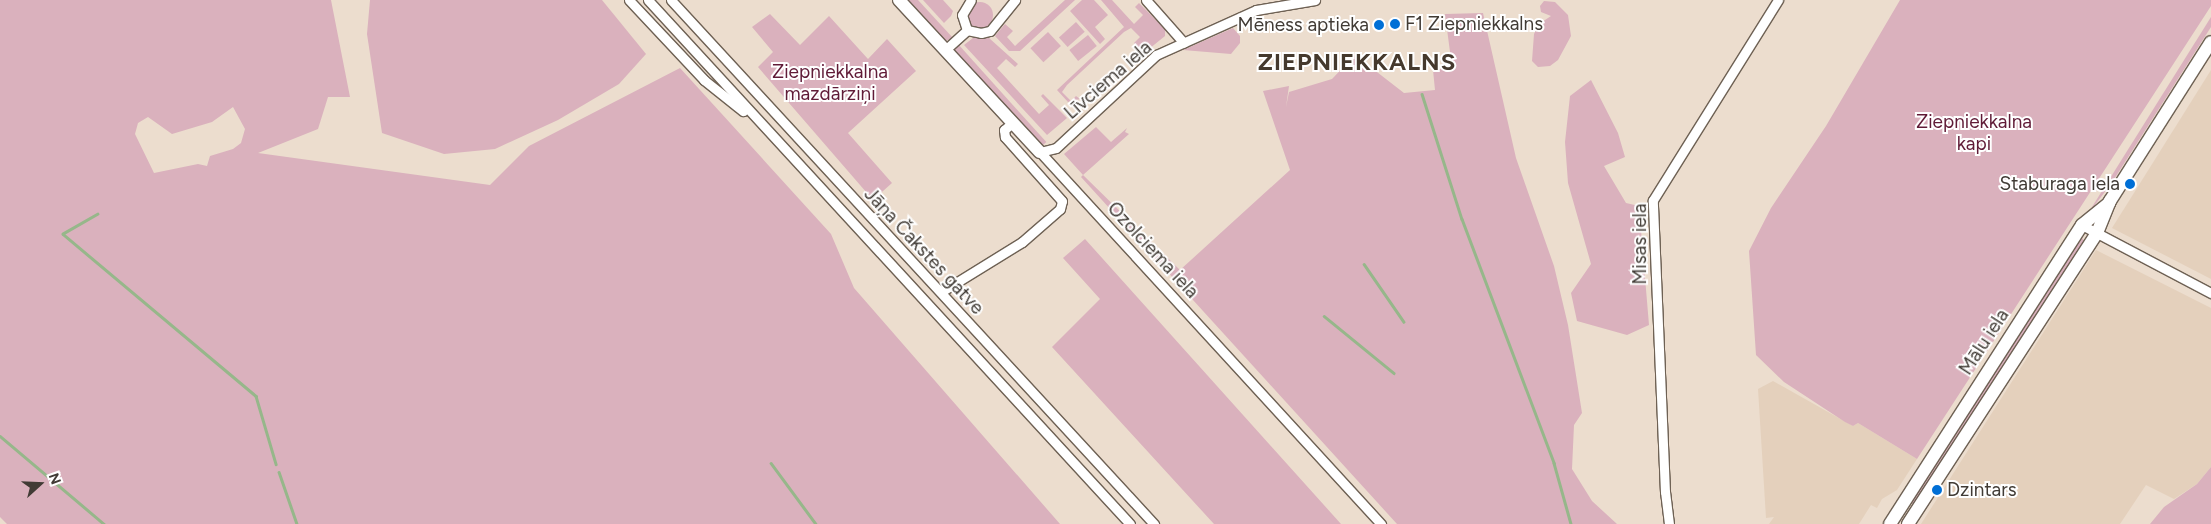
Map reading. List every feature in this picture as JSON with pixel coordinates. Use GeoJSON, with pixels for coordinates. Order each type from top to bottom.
{"type":"FeatureCollection","features":[{"type":"Feature","properties":{"kind":"street"},"geometry":{"type":"LineString","coordinates":[[629,0],[704,80],[758,123]]}},
{"type":"Feature","properties":{"kind":"street","name":"Jāņa Čakstes gatve"},"geometry":{"type":"LineString","coordinates":[[648,0],[758,123],[1130,524]]}},
{"type":"Feature","properties":{"kind":"street","name":"Jāņa Čakstes gatve"},"geometry":{"type":"LineString","coordinates":[[671,0],[1154,524]]}},
{"type":"Feature","properties":{"kind":"street","name":"Ozolciema iela"},"geometry":{"type":"LineString","coordinates":[[900,0],[1381,524]]}},
{"type":"Feature","properties":{"kind":"street"},"geometry":{"type":"LineString","coordinates":[[967,30],[962,15],[971,0]]}},
{"type":"Feature","properties":{"kind":"street"},"geometry":{"type":"LineString","coordinates":[[967,30],[981,33],[990,31],[1015,0]]}},
{"type":"Feature","properties":{"kind":"street"},"geometry":{"type":"LineString","coordinates":[[1146,0],[1184,43]]}},
{"type":"Feature","properties":{"kind":"street","name":"Līvciema iela"},"geometry":{"type":"LineString","coordinates":[[1040,152],[1056,148],[1156,55],[1184,43],[1255,5],[1315,0]]}},
{"type":"Feature","properties":{"kind":"street","name":"Misas iela"},"geometry":{"type":"LineString","coordinates":[[1669,524],[1665,492],[1653,200],[1778,0]]}},
{"type":"Feature","properties":{"kind":"street"},"geometry":{"type":"LineString","coordinates":[[945,50],[967,30]]}},
{"type":"Feature","properties":{"kind":"street","name":"Mālu iela"},"geometry":{"type":"LineString","coordinates":[[1898,511],[1910,522],[2097,233],[2110,201],[2211,42]]}},
{"type":"Feature","properties":{"kind":"street"},"geometry":{"type":"LineString","coordinates":[[941,292],[1022,242],[1060,209],[1062,201],[1005,137],[1004,130],[1012,123]]}},
{"type":"Feature","properties":{"kind":"street","name":"Mālu iela"},"geometry":{"type":"LineString","coordinates":[[1890,524],[2082,225],[2110,201]]}},
{"type":"Feature","properties":{"kind":"street"},"geometry":{"type":"LineString","coordinates":[[2082,225],[2211,293]]}},
{"type":"Feature","properties":{"kind":"shaded area"},"geometry":{"type":"Polygon","coordinates":[[[2211,70],[2211,279],[2112,228],[2211,70]]]}},
{"type":"Feature","properties":{"kind":"shaded area","name":"Dzintars"},"geometry":{"type":"Polygon","coordinates":[[[2096,250],[2211,308],[2211,467],[2197,484],[2174,499],[2146,485],[2120,524],[1921,524],[2096,250]]]}},
{"type":"Feature","properties":{"kind":"shaded area"},"geometry":{"type":"Polygon","coordinates":[[[1773,381],[1853,426],[1858,423],[1917,459],[1897,490],[1882,499],[1877,508],[1871,505],[1859,524],[1769,524],[1774,517],[1766,518],[1758,389],[1773,381]]]}},
{"type":"Feature","properties":{"kind":"green space"},"geometry":{"type":"Polygon","coordinates":[[[0,0],[331,0],[350,97],[328,97],[318,129],[258,153],[490,185],[529,146],[680,68],[831,234],[854,288],[1060,524],[7,524],[0,517],[0,0]],[[233,107],[212,122],[172,134],[148,117],[138,123],[135,134],[154,173],[198,164],[207,166],[210,156],[233,149],[241,143],[245,129],[233,107]]]}},
{"type":"Feature","properties":{"kind":"green space"},"geometry":{"type":"Polygon","coordinates":[[[370,0],[602,0],[646,54],[619,84],[558,120],[495,149],[444,154],[382,133],[367,34],[370,0]]]}},
{"type":"Feature","properties":{"kind":"green space"},"geometry":{"type":"Polygon","coordinates":[[[907,0],[918,0],[953,38],[945,41],[907,0]]]}},
{"type":"Feature","properties":{"kind":"green space"},"geometry":{"type":"Polygon","coordinates":[[[923,0],[943,0],[953,11],[951,16],[944,23],[923,0]]]}},
{"type":"Feature","properties":{"kind":"green space"},"geometry":{"type":"Polygon","coordinates":[[[1065,0],[1075,0],[1020,51],[1009,51],[995,36],[1005,24],[1013,31],[1007,37],[1015,46],[1065,0]]]}},
{"type":"Feature","properties":{"kind":"green space"},"geometry":{"type":"Polygon","coordinates":[[[1082,0],[1094,0],[1108,15],[1095,27],[1105,39],[1100,44],[1070,11],[1082,0]]]}},
{"type":"Feature","properties":{"kind":"green space"},"geometry":{"type":"Polygon","coordinates":[[[1101,0],[1112,0],[1134,24],[1143,15],[1135,7],[1139,3],[1165,29],[1165,36],[1144,53],[1134,43],[1140,37],[1131,28],[1124,32],[1067,85],[1062,92],[1071,101],[1076,96],[1080,99],[1068,102],[1057,90],[1124,27],[1101,0]]]}},
{"type":"Feature","properties":{"kind":"green space","name":"Ziepniekkalna kapi"},"geometry":{"type":"Polygon","coordinates":[[[1900,0],[2211,0],[2211,6],[1917,459],[1858,423],[1853,426],[1845,422],[1784,382],[1756,355],[1749,251],[1771,208],[1826,126],[1900,0]]]}},
{"type":"Feature","properties":{"kind":"green space"},"geometry":{"type":"Polygon","coordinates":[[[1544,1],[1555,2],[1568,15],[1571,36],[1558,60],[1550,66],[1538,67],[1532,61],[1534,34],[1539,24],[1551,16],[1541,12],[1540,6],[1544,1]]]}},
{"type":"Feature","properties":{"kind":"green space"},"geometry":{"type":"Polygon","coordinates":[[[980,2],[989,6],[993,15],[989,24],[980,28],[971,24],[967,15],[971,6],[980,2]]]}},
{"type":"Feature","properties":{"kind":"green space"},"geometry":{"type":"Polygon","coordinates":[[[1483,13],[1516,158],[1554,266],[1568,325],[1582,413],[1574,425],[1572,469],[1592,501],[1617,524],[1397,524],[1081,177],[1083,175],[1180,270],[1290,170],[1263,91],[1289,86],[1286,107],[1289,92],[1332,79],[1355,55],[1404,93],[1435,90],[1433,70],[1452,67],[1445,14],[1483,13]]]}},
{"type":"Feature","properties":{"kind":"green space","name":"Ziepniekkalna mazdārziņi"},"geometry":{"type":"Polygon","coordinates":[[[770,14],[800,45],[829,16],[868,59],[887,39],[916,71],[848,133],[892,183],[873,200],[758,67],[773,52],[752,27],[770,14]]]}},
{"type":"Feature","properties":{"kind":"green space"},"geometry":{"type":"Polygon","coordinates":[[[2211,17],[2211,27],[2111,184],[2087,215],[2211,17]]]}},
{"type":"Feature","properties":{"kind":"green space"},"geometry":{"type":"Polygon","coordinates":[[[1076,22],[1085,32],[1068,47],[1059,37],[1076,22]]]}},
{"type":"Feature","properties":{"kind":"green space"},"geometry":{"type":"Polygon","coordinates":[[[1233,28],[1240,36],[1240,43],[1231,54],[1183,50],[1233,28]]]}},
{"type":"Feature","properties":{"kind":"green space"},"geometry":{"type":"Polygon","coordinates":[[[1048,32],[1061,46],[1043,62],[1030,48],[1048,32]]]}},
{"type":"Feature","properties":{"kind":"green space"},"geometry":{"type":"Polygon","coordinates":[[[1088,35],[1097,46],[1078,61],[1069,50],[1088,35]]]}},
{"type":"Feature","properties":{"kind":"green space"},"geometry":{"type":"Polygon","coordinates":[[[973,38],[989,38],[1018,64],[1015,67],[1006,59],[997,68],[1039,114],[1049,105],[1041,96],[1043,94],[1067,118],[1047,135],[964,45],[973,38]]]}},
{"type":"Feature","properties":{"kind":"green space"},"geometry":{"type":"Polygon","coordinates":[[[958,44],[1046,142],[1040,147],[952,49],[958,44]]]}},
{"type":"Feature","properties":{"kind":"green space"},"geometry":{"type":"Polygon","coordinates":[[[1591,80],[1618,133],[1625,157],[1604,166],[1626,203],[1639,206],[1649,325],[1627,335],[1577,321],[1571,293],[1591,264],[1568,183],[1565,142],[1570,96],[1591,80]]]}},
{"type":"Feature","properties":{"kind":"green space"},"geometry":{"type":"Polygon","coordinates":[[[1096,127],[1111,142],[1127,128],[1125,132],[1129,134],[1083,175],[1064,154],[1096,127]]]}},
{"type":"Feature","properties":{"kind":"green space"},"geometry":{"type":"Polygon","coordinates":[[[2082,238],[2085,242],[1915,506],[1909,502],[2082,238]]]}},
{"type":"Feature","properties":{"kind":"green space"},"geometry":{"type":"Polygon","coordinates":[[[1085,239],[1341,524],[1214,524],[1052,347],[1100,299],[1063,258],[1085,239]]]}},
{"type":"Feature","properties":{"kind":"green space"},"geometry":{"type":"Polygon","coordinates":[[[2211,467],[2211,524],[2150,524],[2164,507],[2197,484],[2211,467]]]}},
{"type":"Feature","properties":{"kind":"waterway"},"geometry":{"type":"LineString","coordinates":[[1422,94],[1462,219],[1554,463],[1571,524]]}},
{"type":"Feature","properties":{"kind":"waterway"},"geometry":{"type":"LineString","coordinates":[[98,214],[63,234],[256,396],[276,464]]}},
{"type":"Feature","properties":{"kind":"waterway"},"geometry":{"type":"LineString","coordinates":[[1364,264],[1404,322]]}},
{"type":"Feature","properties":{"kind":"waterway"},"geometry":{"type":"LineString","coordinates":[[1324,316],[1394,373]]}},
{"type":"Feature","properties":{"kind":"waterway"},"geometry":{"type":"LineString","coordinates":[[0,436],[104,524]]}},
{"type":"Feature","properties":{"kind":"waterway"},"geometry":{"type":"LineString","coordinates":[[771,463],[816,524]]}},
{"type":"Feature","properties":{"kind":"waterway"},"geometry":{"type":"LineString","coordinates":[[279,472],[297,524]]}},
{"type":"Feature","properties":{"kind":"place","name":"F1 Ziepniekkalns"},"geometry":{"type":"Point","coordinates":[1395,24]}},
{"type":"Feature","properties":{"kind":"place","name":"Mēness aptieka"},"geometry":{"type":"Point","coordinates":[1379,25]}},
{"type":"Feature","properties":{"kind":"place","name":"Staburaga iela"},"geometry":{"type":"Point","coordinates":[2130,184]}},
{"type":"Feature","properties":{"kind":"place","name":"Dzintars"},"geometry":{"type":"Point","coordinates":[1937,490]}},
{"type":"Feature","properties":{"kind":"district","name":"ZIEPNIEKKALNS"},"geometry":{"type":"Point","coordinates":[1357,62]}}]}
